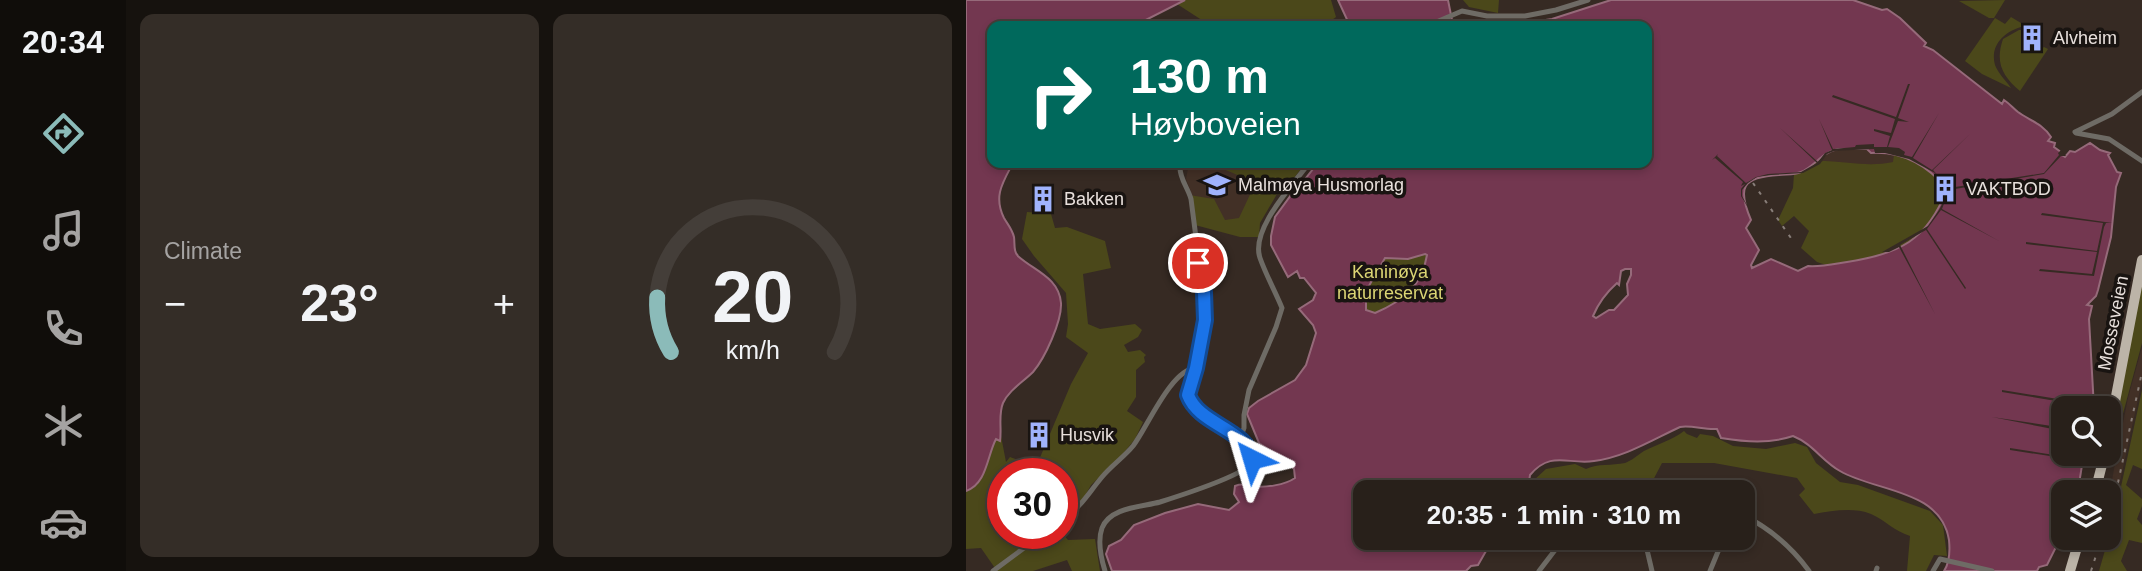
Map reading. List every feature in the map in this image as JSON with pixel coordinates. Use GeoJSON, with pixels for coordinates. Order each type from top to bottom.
{"type":"FeatureCollection","features":[{"type":"Feature","properties":{"kind":"highway","name":"Mosseveien"},"geometry":{"type":"LineString","coordinates":[[2116,396],[2142,260]]}},
{"type":"Feature","properties":{"kind":"highway"},"geometry":{"type":"LineString","coordinates":[[2072,571],[2078,550]]}},
{"type":"Feature","properties":{"kind":"street"},"geometry":{"type":"LineString","coordinates":[[1438,21],[1465,11],[1487,16],[1525,16],[1588,0]]}},
{"type":"Feature","properties":{"kind":"street"},"geometry":{"type":"LineString","coordinates":[[2142,92],[2112,114],[2076,132],[2109,139],[2142,161]]}},
{"type":"Feature","properties":{"kind":"street"},"geometry":{"type":"LineString","coordinates":[[1105,571],[1100,540],[1102,529],[1108,521],[1133,507],[1168,499],[1222,480],[1248,467],[1252,459],[1251,452],[1240,439],[1205,417],[1190,400],[1188,391],[1204,329],[1205,298],[1191,199],[1180,176],[1180,168]]}},
{"type":"Feature","properties":{"kind":"street"},"geometry":{"type":"LineString","coordinates":[[1240,439],[1249,390],[1282,314],[1260,257],[1261,238],[1277,205],[1305,168]]}},
{"type":"Feature","properties":{"kind":"street"},"geometry":{"type":"LineString","coordinates":[[1078,508],[1102,477],[1134,445],[1153,412],[1176,382],[1190,369],[1196,368]]}},
{"type":"Feature","properties":{"kind":"street"},"geometry":{"type":"LineString","coordinates":[[1755,522],[1781,538],[1806,570]]}},
{"type":"Feature","properties":{"kind":"street"},"geometry":{"type":"LineString","coordinates":[[993,571],[1023,549]]}},
{"type":"Feature","properties":{"kind":"street"},"geometry":{"type":"LineString","coordinates":[[1539,571],[1555,550]]}},
{"type":"Feature","properties":{"kind":"street"},"geometry":{"type":"LineString","coordinates":[[1647,550],[1652,571]]}},
{"type":"Feature","properties":{"kind":"street"},"geometry":{"type":"LineString","coordinates":[[1710,571],[1719,550]]}},
{"type":"Feature","properties":{"kind":"street"},"geometry":{"type":"LineString","coordinates":[[1933,571],[1940,559],[1992,571]]}},
{"type":"Feature","properties":{"kind":"shaded area"},"geometry":{"type":"Polygon","coordinates":[[[966,0],[1185,0],[1144,21],[987,21],[987,168],[1010,168],[1001,189],[999,203],[1013,234],[1015,250],[1017,255],[1056,287],[1061,311],[1056,329],[1038,366],[1012,390],[1003,403],[1000,441],[996,439],[989,458],[987,458],[986,469],[973,487],[966,491],[966,0]]]}},
{"type":"Feature","properties":{"kind":"shaded area"},"geometry":{"type":"Polygon","coordinates":[[[1338,0],[1448,0],[1452,20],[1464,21],[1348,21],[1338,0]]]}},
{"type":"Feature","properties":{"kind":"shaded area"},"geometry":{"type":"Polygon","coordinates":[[[1611,0],[1853,0],[1882,10],[1887,9],[1900,18],[1926,43],[1924,46],[1933,50],[2002,104],[2004,100],[2044,129],[2051,137],[2048,141],[2055,143],[2054,147],[2065,157],[2070,151],[2075,152],[2090,143],[2110,153],[2108,155],[2117,172],[2121,173],[2116,187],[2111,237],[2098,290],[2087,305],[2092,306],[2089,319],[2093,396],[2051,396],[2051,466],[2082,466],[2080,480],[2051,480],[2051,550],[2054,550],[2047,565],[2039,567],[2037,571],[1944,571],[1948,560],[1949,540],[1943,523],[1934,511],[1920,501],[1840,471],[1806,443],[1793,436],[1757,442],[1721,438],[1717,429],[1680,427],[1627,452],[1605,459],[1545,463],[1530,475],[1529,480],[1353,480],[1353,550],[1487,550],[1478,565],[1471,566],[1466,571],[1112,571],[1106,554],[1109,546],[1121,540],[1134,525],[1198,504],[1229,510],[1239,502],[1234,494],[1235,486],[1269,486],[1295,478],[1294,469],[1288,462],[1259,443],[1247,414],[1249,408],[1258,401],[1295,380],[1306,365],[1316,333],[1313,325],[1299,309],[1313,300],[1316,293],[1304,278],[1300,278],[1297,271],[1288,277],[1271,245],[1275,217],[1294,191],[1299,190],[1313,168],[1652,168],[1652,21],[1539,21],[1611,0]],[[1838,149],[1827,153],[1801,172],[1750,181],[1744,192],[1751,220],[1746,228],[1759,250],[1752,268],[1771,259],[1798,271],[1808,266],[1865,259],[1896,249],[1920,233],[1939,207],[1947,189],[1931,173],[1913,161],[1893,154],[1871,153],[1867,149],[1838,149]],[[1427,255],[1408,259],[1385,258],[1366,291],[1366,310],[1375,313],[1410,291],[1421,275],[1427,255]],[[1631,269],[1621,271],[1619,285],[1617,283],[1600,302],[1593,316],[1596,318],[1614,310],[1628,295],[1627,284],[1631,269]]]}},
{"type":"Feature","properties":{"kind":"shaded area"},"geometry":{"type":"Polygon","coordinates":[[[1852,148],[1883,151],[1894,155],[1894,162],[1882,165],[1817,162],[1829,151],[1852,148]]]}},
{"type":"Feature","properties":{"kind":"shaded area"},"geometry":{"type":"Polygon","coordinates":[[[1188,168],[1235,168],[1259,183],[1248,236],[1196,224],[1193,197],[1186,179],[1188,168]]]}},
{"type":"Feature","properties":{"kind":"shaded area"},"geometry":{"type":"Polygon","coordinates":[[[2142,347],[2142,381],[2120,480],[2112,480],[2114,466],[2121,466],[2121,433],[2142,347]]]}},
{"type":"Feature","properties":{"kind":"green space"},"geometry":{"type":"Polygon","coordinates":[[[1185,0],[1331,0],[1336,17],[1332,21],[1203,21],[1177,4],[1185,0]]]}},
{"type":"Feature","properties":{"kind":"green space"},"geometry":{"type":"Polygon","coordinates":[[[1463,0],[1499,0],[1498,13],[1469,7],[1463,0]]]}},
{"type":"Feature","properties":{"kind":"green space"},"geometry":{"type":"Polygon","coordinates":[[[2005,0],[1994,18],[1989,18],[1959,1],[2005,0]]]}},
{"type":"Feature","properties":{"kind":"green space"},"geometry":{"type":"Polygon","coordinates":[[[2011,17],[2026,26],[2013,30],[2002,38],[1997,44],[1994,57],[1996,68],[2011,88],[1982,74],[1965,61],[1995,18],[2005,24],[2011,17]]]}},
{"type":"Feature","properties":{"kind":"green space"},"geometry":{"type":"Polygon","coordinates":[[[2019,30],[2025,30],[2021,37],[2025,43],[2040,50],[2044,47],[2048,49],[2020,91],[2009,80],[2000,62],[2003,39],[2019,30]]]}},
{"type":"Feature","properties":{"kind":"green space"},"geometry":{"type":"Polygon","coordinates":[[[1894,155],[1925,166],[1947,189],[1927,226],[1915,238],[1900,247],[1884,254],[1826,265],[1817,262],[1801,248],[1809,231],[1794,216],[1782,226],[1778,220],[1793,188],[1794,174],[1821,161],[1885,163],[1893,162],[1894,155]]]}},
{"type":"Feature","properties":{"kind":"green space"},"geometry":{"type":"Polygon","coordinates":[[[1221,168],[1302,168],[1280,195],[1277,194],[1260,223],[1259,237],[1240,237],[1195,225],[1189,195],[1214,199],[1225,220],[1239,218],[1254,186],[1247,179],[1221,168]]]}},
{"type":"Feature","properties":{"kind":"green space"},"geometry":{"type":"Polygon","coordinates":[[[1027,212],[1051,214],[1055,228],[1067,227],[1105,241],[1111,268],[1083,274],[1088,324],[1100,329],[1135,324],[1142,330],[1138,337],[1124,345],[1128,352],[1140,350],[1146,355],[1145,362],[1136,370],[1136,397],[1127,411],[1143,422],[1135,439],[1091,485],[1078,504],[1078,458],[1040,458],[1071,384],[1088,353],[1066,337],[1066,293],[1022,239],[1027,212]]]}},
{"type":"Feature","properties":{"kind":"green space","name":"Kaninøya naturreservat"},"geometry":{"type":"Polygon","coordinates":[[[1466,238],[1364,347],[1336,265],[1466,238]]]}},
{"type":"Feature","properties":{"kind":"green space"},"geometry":{"type":"Polygon","coordinates":[[[2142,273],[2142,343],[2121,421],[2121,396],[2142,273]]]}},
{"type":"Feature","properties":{"kind":"green space"},"geometry":{"type":"Polygon","coordinates":[[[2142,390],[2142,469],[2133,465],[2126,485],[2142,499],[2137,519],[2142,525],[2142,543],[2129,540],[2121,561],[2127,571],[2099,571],[2105,550],[2121,550],[2121,487],[2142,390]]]}},
{"type":"Feature","properties":{"kind":"green space"},"geometry":{"type":"Polygon","coordinates":[[[966,415],[1001,436],[1005,458],[987,458],[987,549],[1078,549],[1078,540],[1095,539],[1100,571],[1072,571],[1067,560],[1033,571],[997,571],[981,548],[966,549],[966,415]]]}},
{"type":"Feature","properties":{"kind":"green space"},"geometry":{"type":"Polygon","coordinates":[[[1684,431],[1697,438],[1700,434],[1713,436],[1733,446],[1766,449],[1795,443],[1807,447],[1816,463],[1840,482],[1858,485],[1930,511],[1943,525],[1947,556],[1934,555],[1926,571],[1907,571],[1910,536],[1864,512],[1850,510],[1814,514],[1799,495],[1805,489],[1797,478],[1714,463],[1662,463],[1653,480],[1534,480],[1546,469],[1575,464],[1586,469],[1625,463],[1684,431]]]}},
{"type":"Feature","properties":{"kind":"pier"},"geometry":{"type":"Polygon","coordinates":[[[1908,84],[1898,118],[1909,122],[1898,121],[1888,147],[1899,148],[1905,152],[1904,155],[1912,157],[1939,113],[1913,158],[1932,170],[1970,134],[1933,170],[1949,188],[2044,173],[2061,150],[2066,156],[2061,156],[2044,174],[1949,190],[1942,209],[1999,241],[1941,210],[1927,229],[1965,289],[1926,230],[1900,245],[1935,314],[1899,247],[1882,252],[1928,226],[1939,210],[1946,197],[1947,188],[1935,173],[1909,159],[1875,153],[1874,149],[1834,151],[1827,154],[1820,164],[1803,173],[1757,177],[1748,183],[1742,190],[1742,196],[1753,216],[1741,196],[1741,189],[1745,184],[1741,186],[1743,182],[1715,158],[1712,160],[1718,154],[1717,156],[1746,183],[1756,177],[1768,174],[1801,172],[1817,163],[1780,128],[1818,162],[1825,153],[1832,150],[1819,119],[1833,149],[1874,144],[1874,147],[1887,147],[1890,136],[1874,129],[1891,133],[1895,119],[1832,97],[1833,95],[1896,117],[1908,84]]]}},
{"type":"Feature","properties":{"kind":"pier"},"geometry":{"type":"Polygon","coordinates":[[[2041,215],[2112,223],[2106,223],[2104,227],[2094,276],[2039,271],[2092,274],[2097,252],[2026,242],[2097,251],[2103,223],[2041,215]]]}},
{"type":"Feature","properties":{"kind":"pier"},"geometry":{"type":"Polygon","coordinates":[[[2002,392],[2051,398],[2051,400],[2002,392]]]}},
{"type":"Feature","properties":{"kind":"pier"},"geometry":{"type":"Polygon","coordinates":[[[1992,417],[2051,426],[2051,429],[1992,417]]]}},
{"type":"Feature","properties":{"kind":"pier"},"geometry":{"type":"Polygon","coordinates":[[[2010,450],[2051,455],[2051,456],[2010,450]]]}},
{"type":"Feature","properties":{"kind":"railway"},"geometry":{"type":"LineString","coordinates":[[1753,183],[1793,241]]}},
{"type":"Feature","properties":{"kind":"railway"},"geometry":{"type":"LineString","coordinates":[[2119,480],[2142,372]]}},
{"type":"Feature","properties":{"kind":"railway"},"geometry":{"type":"LineString","coordinates":[[2091,571],[2098,550]]}},
{"type":"Feature","properties":{"kind":"place","name":"Alvheim"},"geometry":{"type":"Point","coordinates":[2032,38]}},
{"type":"Feature","properties":{"kind":"place","name":"Malmøya Husmorlag"},"geometry":{"type":"Point","coordinates":[1217,185]}},
{"type":"Feature","properties":{"kind":"place","name":"VAKTBOD"},"geometry":{"type":"Point","coordinates":[1945,189]}},
{"type":"Feature","properties":{"kind":"place","name":"Bakken"},"geometry":{"type":"Point","coordinates":[1043,199]}},
{"type":"Feature","properties":{"kind":"place","name":"Husvik"},"geometry":{"type":"Point","coordinates":[1039,435]}},
{"type":"Feature","properties":{"kind":"route"},"geometry":{"type":"LineString","coordinates":[[1198,263],[1204,292],[1205,320],[1188,395],[1197,410],[1240,439],[1251,452],[1252,459]]}}]}
